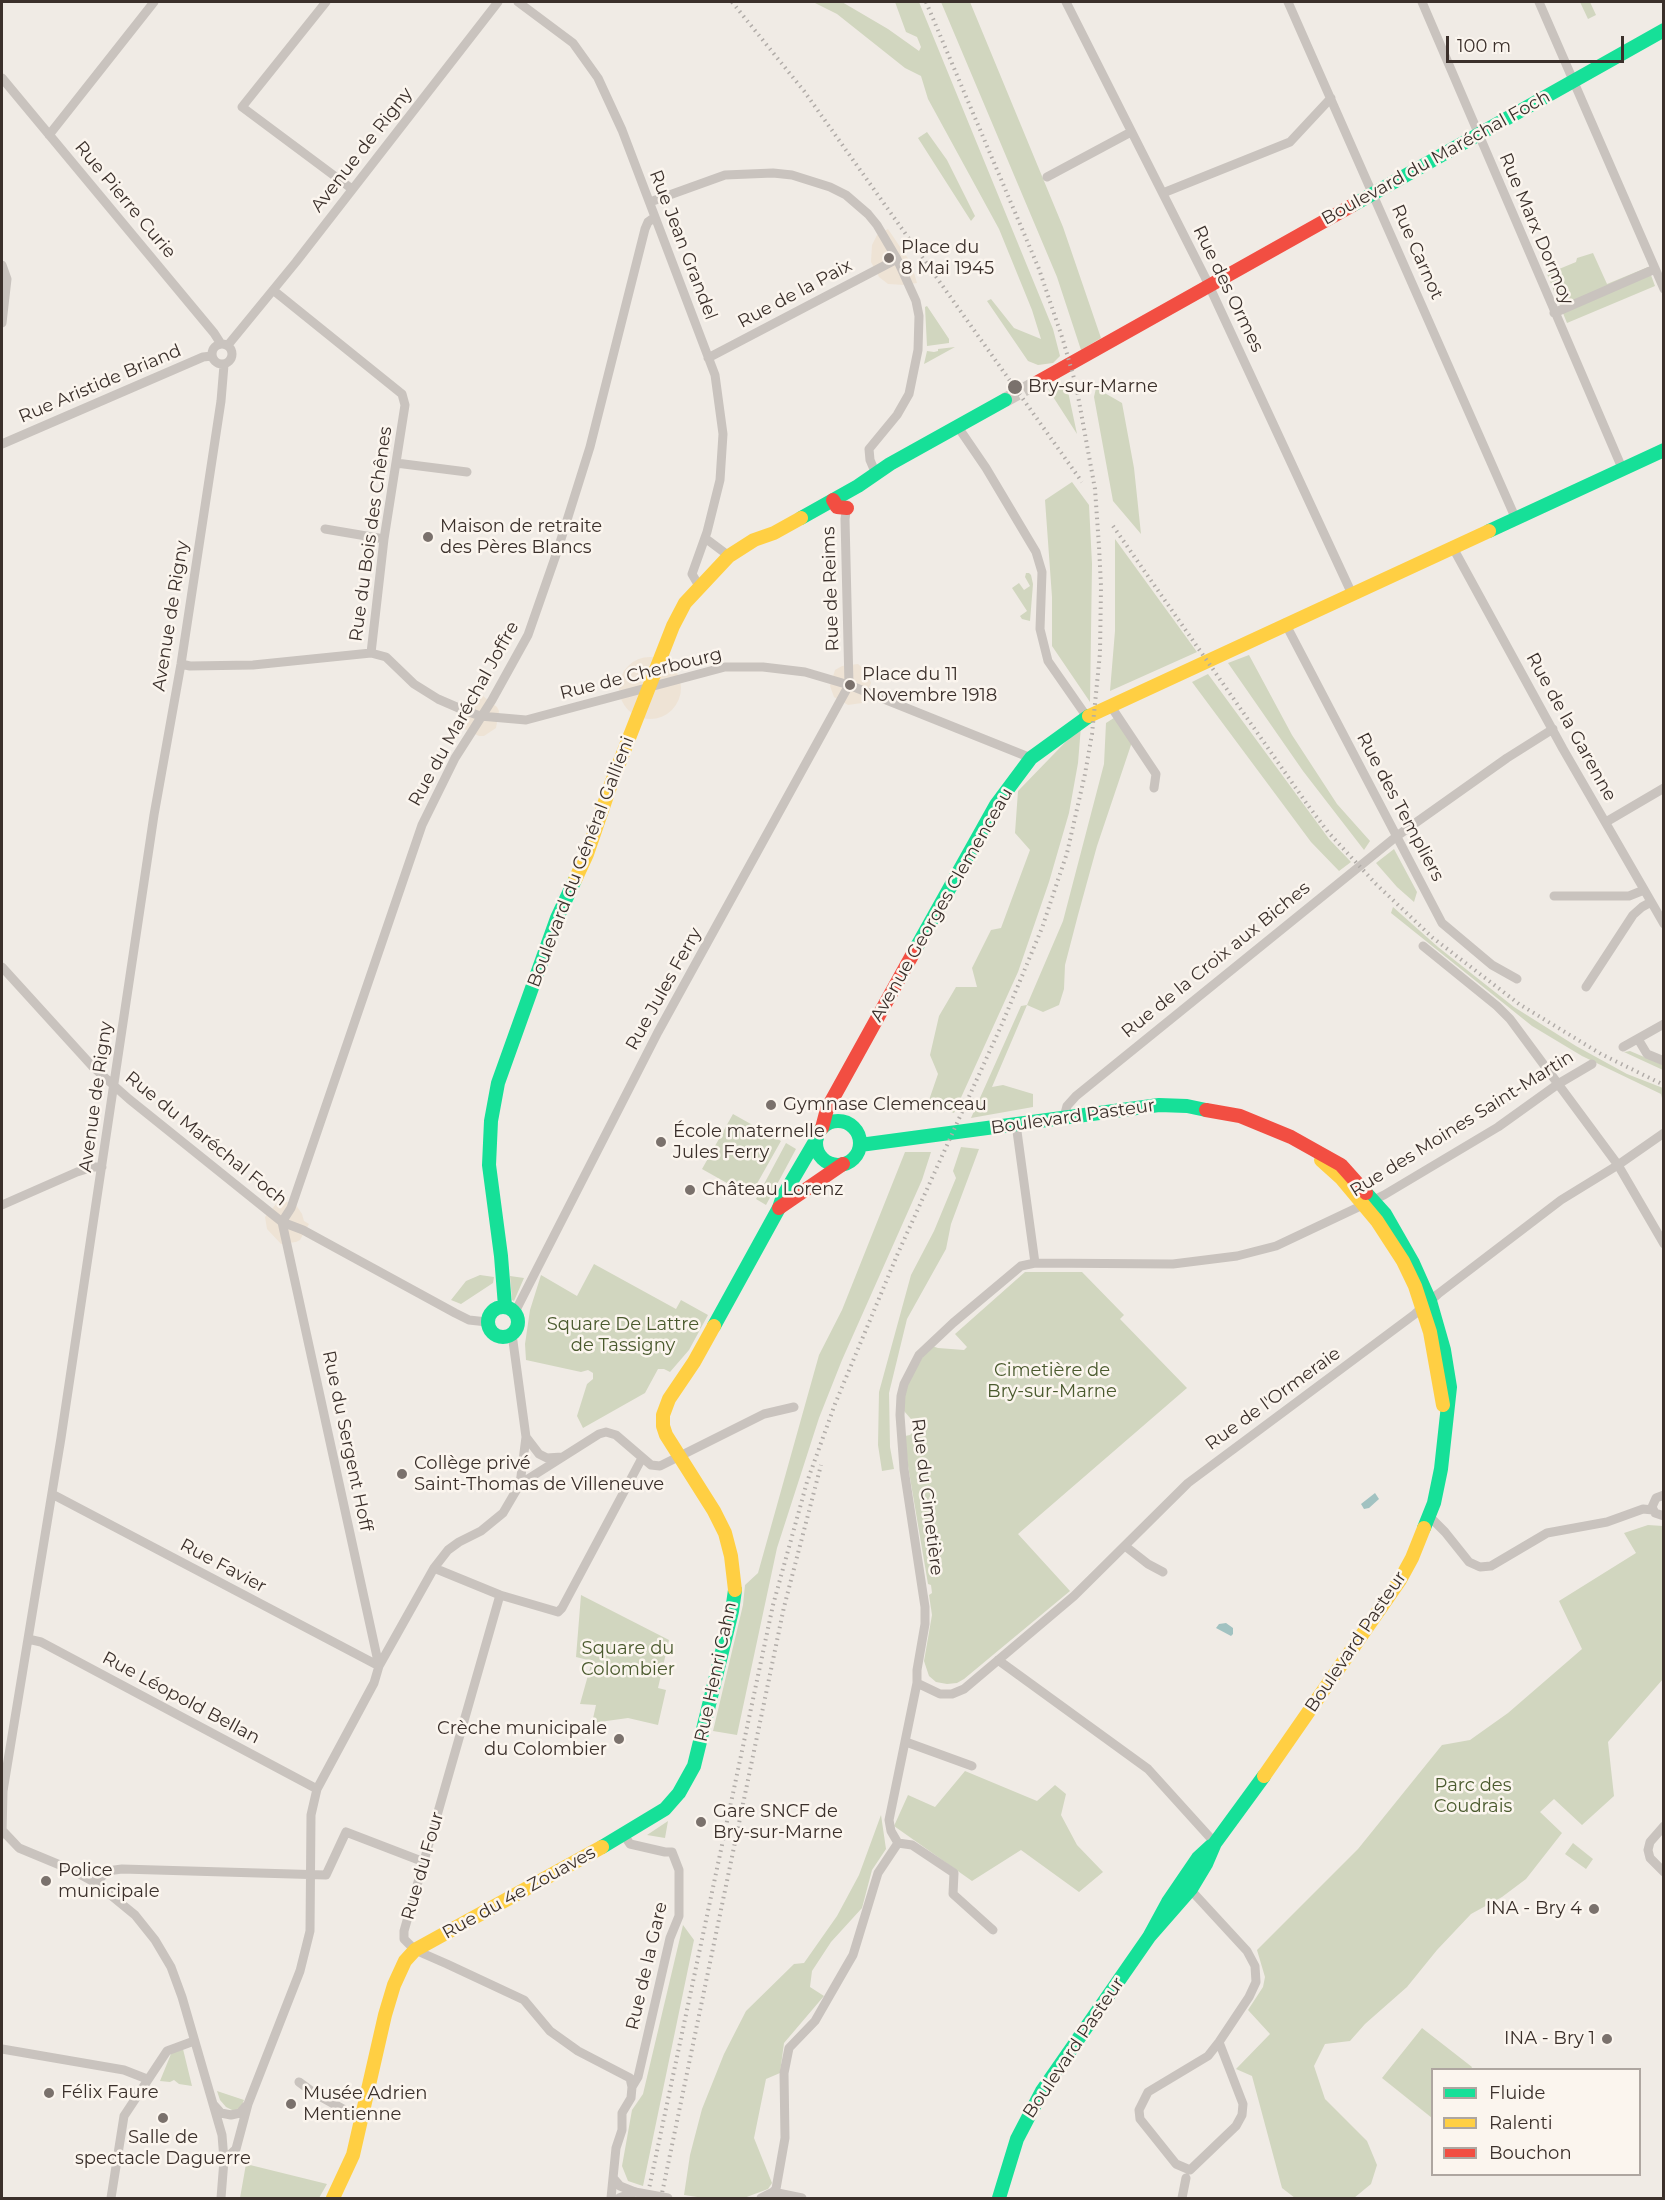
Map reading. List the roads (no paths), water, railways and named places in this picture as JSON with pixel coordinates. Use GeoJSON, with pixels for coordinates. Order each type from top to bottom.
{"type":"FeatureCollection","features":[{"type":"Feature","properties":{"kind":"main road","name":"Boulevard du Maréchal Foch"},"geometry":{"type":"LineString","coordinates":[[1209,285],[1664,30]]}},
{"type":"Feature","properties":{"kind":"main road"},"geometry":{"type":"LineString","coordinates":[[1036,383],[1209,285]]}},
{"type":"Feature","properties":{"kind":"main road","name":"Boulevard du Général Gallieni"},"geometry":{"type":"LineString","coordinates":[[510,1309],[489,1165],[491,1121],[498,1083],[557,918],[587,854],[648,687],[685,603],[729,556],[754,540],[774,533],[839,497],[1005,400]]}},
{"type":"Feature","properties":{"kind":"main road","name":"Avenue Georges Clemenceau"},"geometry":{"type":"LineString","coordinates":[[779,1208],[783,1196],[820,1133],[828,1109],[996,805],[1031,758],[1087,717],[1110,705],[1664,450]]}},
{"type":"Feature","properties":{"kind":"main road"},"geometry":{"type":"LineString","coordinates":[[839,497],[837,507],[847,508]]}},
{"type":"Feature","properties":{"kind":"main road"},"geometry":{"type":"LineString","coordinates":[[779,1208],[855,1158],[860,1145],[857,1131],[845,1122],[840,1109],[840,1089]]}},
{"type":"Feature","properties":{"kind":"main road","name":"Boulevard Pasteur"},"geometry":{"type":"LineString","coordinates":[[860,1145],[1159,1105],[1187,1106],[1224,1112],[1266,1125],[1341,1165],[1369,1203],[1401,1239],[1423,1282],[1426,1304],[1444,1350],[1450,1387],[1441,1469],[1429,1516],[1412,1558],[1400,1580],[1292,1737],[1215,1843],[1206,1864],[1186,1885],[1172,1913],[1149,1937],[1042,2091],[1027,2116],[1008,2164],[999,2199]]}},
{"type":"Feature","properties":{"kind":"main road"},"geometry":{"type":"LineString","coordinates":[[843,1164],[836,1165],[823,1158],[816,1146],[820,1133],[833,1122],[845,1122]]}},
{"type":"Feature","properties":{"kind":"main road","name":"Rue Henri Cahn"},"geometry":{"type":"LineString","coordinates":[[624,1835],[665,1809],[687,1780],[699,1752],[732,1611],[735,1588],[725,1533],[714,1511],[671,1444],[663,1426],[665,1406],[694,1362],[779,1208]]}},
{"type":"Feature","properties":{"kind":"main road"},"geometry":{"type":"LineString","coordinates":[[499,1306],[510,1309],[518,1316],[518,1326],[512,1334],[498,1336],[490,1331],[488,1322],[491,1312],[499,1306]]}},
{"type":"Feature","properties":{"kind":"main road","name":"Rue du 4e Zouaves"},"geometry":{"type":"LineString","coordinates":[[415,1950],[624,1835]]}},
{"type":"Feature","properties":{"kind":"main road"},"geometry":{"type":"LineString","coordinates":[[333,2199],[348,2170],[394,1985],[405,1961],[415,1950]]}},
{"type":"Feature","properties":{"kind":"street"},"geometry":{"type":"LineString","coordinates":[[49,135],[154,2]]}},
{"type":"Feature","properties":{"kind":"street"},"geometry":{"type":"LineString","coordinates":[[326,2],[242,107],[352,189]]}},
{"type":"Feature","properties":{"kind":"street","name":"Avenue de Rigny"},"geometry":{"type":"LineString","coordinates":[[224,345],[273,290],[498,2]]}},
{"type":"Feature","properties":{"kind":"street","name":"Rue Jean Grandel"},"geometry":{"type":"LineString","coordinates":[[518,2],[562,33],[590,65],[622,130],[715,375],[723,434],[720,480],[705,538],[692,574],[699,586]]}},
{"type":"Feature","properties":{"kind":"street","name":"Rue des Ormes"},"geometry":{"type":"LineString","coordinates":[[1066,2],[1209,285],[1352,594]]}},
{"type":"Feature","properties":{"kind":"street","name":"Rue Carnot"},"geometry":{"type":"LineString","coordinates":[[1287,2],[1374,194],[1515,517]]}},
{"type":"Feature","properties":{"kind":"street","name":"Rue Marx Dormoy"},"geometry":{"type":"LineString","coordinates":[[1422,2],[1622,468]]}},
{"type":"Feature","properties":{"kind":"street"},"geometry":{"type":"LineString","coordinates":[[1539,2],[1664,289]]}},
{"type":"Feature","properties":{"kind":"street","name":"Rue Pierre Curie"},"geometry":{"type":"LineString","coordinates":[[2,78],[224,345]]}},
{"type":"Feature","properties":{"kind":"street"},"geometry":{"type":"LineString","coordinates":[[1163,193],[1290,141],[1331,98]]}},
{"type":"Feature","properties":{"kind":"street"},"geometry":{"type":"LineString","coordinates":[[1047,177],[1131,132]]}},
{"type":"Feature","properties":{"kind":"street"},"geometry":{"type":"LineString","coordinates":[[650,202],[725,175],[757,172],[792,176],[830,187],[857,203],[877,225],[897,260],[916,301],[919,316],[918,350],[909,394],[897,415],[869,449],[870,460],[876,474]]}},
{"type":"Feature","properties":{"kind":"street","name":"Rue du Maréchal Joffre"},"geometry":{"type":"LineString","coordinates":[[282,1222],[291,1208],[422,825],[455,758],[492,700],[528,635],[554,562],[590,447],[645,229],[648,222],[655,217]]}},
{"type":"Feature","properties":{"kind":"street","name":"Rue de la Paix"},"geometry":{"type":"LineString","coordinates":[[708,358],[897,260]]}},
{"type":"Feature","properties":{"kind":"street"},"geometry":{"type":"LineString","coordinates":[[2,265],[7,279],[2,323]]}},
{"type":"Feature","properties":{"kind":"street"},"geometry":{"type":"LineString","coordinates":[[1554,313],[1655,269]]}},
{"type":"Feature","properties":{"kind":"street","name":"Rue du Bois des Chênes"},"geometry":{"type":"LineString","coordinates":[[181,664],[190,666],[253,665],[371,653],[384,539],[405,405],[402,394],[273,290]]}},
{"type":"Feature","properties":{"kind":"street"},"geometry":{"type":"LineString","coordinates":[[224,345],[233,352],[232,357],[228,363],[216,363],[212,356],[214,348],[224,345]]}},
{"type":"Feature","properties":{"kind":"street","name":"Rue Aristide Briand"},"geometry":{"type":"LineString","coordinates":[[2,444],[203,357],[212,356]]}},
{"type":"Feature","properties":{"kind":"street","name":"Avenue de Rigny"},"geometry":{"type":"LineString","coordinates":[[2,1831],[3,1791],[52,1494],[154,815],[181,664],[221,402],[224,364]]}},
{"type":"Feature","properties":{"kind":"street"},"geometry":{"type":"LineString","coordinates":[[958,427],[986,468],[1036,552],[1042,572],[1040,629],[1048,661],[1087,717]]}},
{"type":"Feature","properties":{"kind":"street"},"geometry":{"type":"LineString","coordinates":[[396,463],[467,472]]}},
{"type":"Feature","properties":{"kind":"street","name":"Rue de Reims"},"geometry":{"type":"LineString","coordinates":[[847,508],[845,519],[849,684]]}},
{"type":"Feature","properties":{"kind":"street"},"geometry":{"type":"LineString","coordinates":[[325,529],[384,539]]}},
{"type":"Feature","properties":{"kind":"street"},"geometry":{"type":"LineString","coordinates":[[705,538],[729,556]]}},
{"type":"Feature","properties":{"kind":"street","name":"Rue de la Garenne"},"geometry":{"type":"LineString","coordinates":[[1452,546],[1664,924]]}},
{"type":"Feature","properties":{"kind":"street","name":"Rue des Templiers"},"geometry":{"type":"LineString","coordinates":[[1285,623],[1442,923],[1492,964],[1517,979]]}},
{"type":"Feature","properties":{"kind":"street","name":"Rue de Cherbourg"},"geometry":{"type":"LineString","coordinates":[[371,653],[386,657],[414,684],[438,699],[480,716],[526,720],[725,667],[805,672],[849,684],[1031,758]]}},
{"type":"Feature","properties":{"kind":"street","name":"Rue Jules Ferry"},"geometry":{"type":"LineString","coordinates":[[510,1309],[658,1032],[849,684]]}},
{"type":"Feature","properties":{"kind":"street"},"geometry":{"type":"LineString","coordinates":[[1110,705],[1156,774],[1154,788]]}},
{"type":"Feature","properties":{"kind":"street","name":"Rue de la Croix aux Biches"},"geometry":{"type":"LineString","coordinates":[[1064,1117],[1067,1106],[1076,1096],[1397,836],[1507,758],[1553,729]]}},
{"type":"Feature","properties":{"kind":"street"},"geometry":{"type":"LineString","coordinates":[[1606,822],[1664,788]]}},
{"type":"Feature","properties":{"kind":"street"},"geometry":{"type":"LineString","coordinates":[[1554,896],[1629,896],[1644,890]]}},
{"type":"Feature","properties":{"kind":"street"},"geometry":{"type":"LineString","coordinates":[[1586,987],[1634,915],[1651,902]]}},
{"type":"Feature","properties":{"kind":"street"},"geometry":{"type":"LineString","coordinates":[[1423,946],[1510,1018],[1618,1165],[1664,1244]]}},
{"type":"Feature","properties":{"kind":"street","name":"Rue du Maréchal Foch"},"geometry":{"type":"LineString","coordinates":[[2,967],[93,1067],[282,1222],[303,1230],[462,1317],[488,1322]]}},
{"type":"Feature","properties":{"kind":"street"},"geometry":{"type":"LineString","coordinates":[[1623,1047],[1664,1024]]}},
{"type":"Feature","properties":{"kind":"street"},"geometry":{"type":"LineString","coordinates":[[1638,1039],[1647,1053],[1664,1061]]}},
{"type":"Feature","properties":{"kind":"street","name":"Rue des Moines Saint-Martin"},"geometry":{"type":"LineString","coordinates":[[1035,1263],[1160,1265],[1237,1256],[1276,1246],[1369,1203],[1498,1127],[1558,1083],[1592,1064]]}},
{"type":"Feature","properties":{"kind":"street"},"geometry":{"type":"LineString","coordinates":[[1016,1124],[1035,1263]]}},
{"type":"Feature","properties":{"kind":"street","name":"Rue de l'Ormeraie"},"geometry":{"type":"LineString","coordinates":[[917,1683],[940,1694],[952,1694],[964,1689],[1074,1596],[1188,1483],[1561,1200],[1664,1133]]}},
{"type":"Feature","properties":{"kind":"street"},"geometry":{"type":"LineString","coordinates":[[2,1205],[78,1172],[93,1167],[102,1167]]}},
{"type":"Feature","properties":{"kind":"street","name":"Rue du Sergent Hoff"},"geometry":{"type":"LineString","coordinates":[[282,1222],[379,1666]]}},
{"type":"Feature","properties":{"kind":"street","name":"Rue du Cimetière"},"geometry":{"type":"LineString","coordinates":[[898,1843],[891,1831],[889,1820],[917,1683],[925,1624],[925,1607],[904,1469],[900,1415],[901,1395],[919,1355],[933,1340],[1021,1266],[1035,1263]]}},
{"type":"Feature","properties":{"kind":"street"},"geometry":{"type":"LineString","coordinates":[[224,2160],[236,2149],[248,2104],[300,1971],[310,1931],[311,1815],[317,1789],[374,1683],[379,1666],[434,1568],[448,1550],[481,1531],[503,1514],[520,1484],[526,1437],[512,1334]]}},
{"type":"Feature","properties":{"kind":"street"},"geometry":{"type":"LineString","coordinates":[[520,1484],[599,1434],[606,1432],[615,1435],[651,1465],[660,1466],[764,1414],[794,1407]]}},
{"type":"Feature","properties":{"kind":"street"},"geometry":{"type":"LineString","coordinates":[[526,1437],[539,1454],[547,1458],[564,1457]]}},
{"type":"Feature","properties":{"kind":"street"},"geometry":{"type":"LineString","coordinates":[[434,1568],[500,1595],[554,1612],[559,1611],[642,1458]]}},
{"type":"Feature","properties":{"kind":"street","name":"Rue Favier"},"geometry":{"type":"LineString","coordinates":[[52,1494],[379,1666]]}},
{"type":"Feature","properties":{"kind":"street"},"geometry":{"type":"LineString","coordinates":[[1653,1510],[1653,1502],[1664,1495]]}},
{"type":"Feature","properties":{"kind":"street"},"geometry":{"type":"LineString","coordinates":[[1429,1516],[1469,1562],[1480,1567],[1491,1566],[1547,1533],[1607,1522],[1643,1509],[1653,1510],[1664,1516]]}},
{"type":"Feature","properties":{"kind":"street"},"geometry":{"type":"LineString","coordinates":[[1125,1546],[1148,1564],[1163,1572]]}},
{"type":"Feature","properties":{"kind":"street","name":"Rue du Four"},"geometry":{"type":"LineString","coordinates":[[415,1950],[404,1939],[404,1931],[500,1595]]}},
{"type":"Feature","properties":{"kind":"street","name":"Rue Léopold Bellan"},"geometry":{"type":"LineString","coordinates":[[28,1639],[40,1642],[317,1789]]}},
{"type":"Feature","properties":{"kind":"street"},"geometry":{"type":"LineString","coordinates":[[998,1660],[1148,1769],[1215,1843]]}},
{"type":"Feature","properties":{"kind":"street"},"geometry":{"type":"LineString","coordinates":[[906,1742],[972,1766]]}},
{"type":"Feature","properties":{"kind":"street"},"geometry":{"type":"LineString","coordinates":[[1664,1826],[1650,1842],[1648,1850],[1650,1858],[1664,1872]]}},
{"type":"Feature","properties":{"kind":"street"},"geometry":{"type":"LineString","coordinates":[[2,1831],[19,1848],[72,1870],[96,1884],[135,1916],[155,1940],[171,1966],[222,2135],[224,2160],[221,2199]]}},
{"type":"Feature","properties":{"kind":"street"},"geometry":{"type":"LineString","coordinates":[[96,1884],[107,1871],[122,1869],[326,1875],[346,1832],[424,1862]]}},
{"type":"Feature","properties":{"kind":"street","name":"Rue de la Gare"},"geometry":{"type":"LineString","coordinates":[[611,2199],[616,2148],[622,2130],[622,2113],[631,2098],[632,2087],[638,2077],[670,1938],[679,1916],[679,1870],[672,1851],[665,1852],[630,1844],[624,1835]]}},
{"type":"Feature","properties":{"kind":"street"},"geometry":{"type":"LineString","coordinates":[[761,2199],[776,2188],[785,2138],[784,2073],[789,2048],[815,2021],[842,1977],[853,1955],[878,1873],[898,1843],[912,1845],[954,1873],[953,1894],[993,1930]]}},
{"type":"Feature","properties":{"kind":"street"},"geometry":{"type":"LineString","coordinates":[[1186,1885],[1247,1951],[1255,1966],[1256,1982],[1249,1998],[1208,2056],[1148,2092],[1140,2110],[1140,2119],[1176,2164],[1190,2170],[1236,2126],[1242,2115],[1243,2104],[1219,2042]]}},
{"type":"Feature","properties":{"kind":"street"},"geometry":{"type":"LineString","coordinates":[[415,1950],[524,2000],[550,2031],[578,2051],[630,2078],[632,2087]]}},
{"type":"Feature","properties":{"kind":"street"},"geometry":{"type":"LineString","coordinates":[[111,2199],[124,2116],[167,2051],[194,2041]]}},
{"type":"Feature","properties":{"kind":"street"},"geometry":{"type":"LineString","coordinates":[[2,2049],[124,2070],[147,2079]]}},
{"type":"Feature","properties":{"kind":"street"},"geometry":{"type":"LineString","coordinates":[[299,2082],[361,2120]]}},
{"type":"Feature","properties":{"kind":"street"},"geometry":{"type":"LineString","coordinates":[[212,2102],[221,2113],[231,2115],[240,2113],[248,2104]]}},
{"type":"Feature","properties":{"kind":"street"},"geometry":{"type":"LineString","coordinates":[[1182,2199],[1186,2178]]}},
{"type":"Feature","properties":{"kind":"street"},"geometry":{"type":"LineString","coordinates":[[614,2179],[621,2186],[635,2192],[668,2199]]}},
{"type":"Feature","properties":{"kind":"street"},"geometry":{"type":"LineString","coordinates":[[620,2199],[635,2192]]}},
{"type":"Feature","properties":{"kind":"street"},"geometry":{"type":"LineString","coordinates":[[773,2192],[802,2199]]}},
{"type":"Feature","properties":{"kind":"water"},"geometry":{"type":"Polygon","coordinates":[[[1375,1493],[1379,1499],[1369,1508],[1364,1509],[1361,1504],[1375,1493]]]}},
{"type":"Feature","properties":{"kind":"water"},"geometry":{"type":"Polygon","coordinates":[[[1226,1623],[1233,1628],[1231,1636],[1216,1628],[1219,1624],[1226,1623]]]}},
{"type":"Feature","properties":{"kind":"tunnel"},"geometry":{"type":"LineString","coordinates":[[1005,400],[1036,383]]}},
{"type":"Feature","properties":{"kind":"railway"},"geometry":{"type":"LineString","coordinates":[[732,2],[804,91],[1082,482]]}},
{"type":"Feature","properties":{"kind":"railway"},"geometry":{"type":"LineString","coordinates":[[647,2198],[773,1605],[807,1482],[835,1404],[898,1253],[1002,1024],[1042,928],[1067,853],[1092,734],[1100,653],[1101,586],[1095,489],[1076,385],[1039,269],[926,2]]}},
{"type":"Feature","properties":{"kind":"railway"},"geometry":{"type":"LineString","coordinates":[[1113,526],[1307,804],[1328,832],[1376,884],[1433,938],[1519,1004],[1601,1054],[1664,1085]]}},
{"type":"Feature","properties":{"kind":"railway"},"geometry":{"type":"LineString","coordinates":[[661,2198],[784,1607],[821,1465]]}},
{"type":"Feature","properties":{"kind":"place","name":"Place du 8 Mai 1945"},"geometry":{"type":"Point","coordinates":[889,258]}},
{"type":"Feature","properties":{"kind":"place","name":"Bry-sur-Marne"},"geometry":{"type":"Point","coordinates":[1015,387]}},
{"type":"Feature","properties":{"kind":"place","name":"Maison de retraite des Pères Blancs"},"geometry":{"type":"Point","coordinates":[428,537]}},
{"type":"Feature","properties":{"kind":"place","name":"Place du 11 Novembre 1918"},"geometry":{"type":"Point","coordinates":[850,685]}},
{"type":"Feature","properties":{"kind":"place","name":"Gymnase Clemenceau"},"geometry":{"type":"Point","coordinates":[771,1105]}},
{"type":"Feature","properties":{"kind":"place","name":"École maternelle Jules Ferry"},"geometry":{"type":"Point","coordinates":[661,1142]}},
{"type":"Feature","properties":{"kind":"place","name":"Château Lorenz"},"geometry":{"type":"Point","coordinates":[690,1190]}},
{"type":"Feature","properties":{"kind":"place","name":"Collège privé Saint-Thomas de Villeneuve"},"geometry":{"type":"Point","coordinates":[402,1474]}},
{"type":"Feature","properties":{"kind":"place","name":"Crèche municipale du Colombier"},"geometry":{"type":"Point","coordinates":[619,1739]}},
{"type":"Feature","properties":{"kind":"place","name":"Gare SNCF de Bry-sur-Marne"},"geometry":{"type":"Point","coordinates":[701,1822]}},
{"type":"Feature","properties":{"kind":"place","name":"Police municipale"},"geometry":{"type":"Point","coordinates":[46,1881]}},
{"type":"Feature","properties":{"kind":"place","name":"INA - Bry 4"},"geometry":{"type":"Point","coordinates":[1594,1909]}},
{"type":"Feature","properties":{"kind":"place","name":"INA - Bry 1"},"geometry":{"type":"Point","coordinates":[1607,2039]}},
{"type":"Feature","properties":{"kind":"place","name":"Félix Faure"},"geometry":{"type":"Point","coordinates":[49,2093]}},
{"type":"Feature","properties":{"kind":"place","name":"Musée Adrien Mentienne"},"geometry":{"type":"Point","coordinates":[291,2104]}},
{"type":"Feature","properties":{"kind":"place","name":"Salle de spectacle Daguerre"},"geometry":{"type":"Point","coordinates":[163,2118]}},
{"type":"Feature","properties":{"kind":"park label","name":"Square De Lattre de Tassigny"},"geometry":{"type":"Point","coordinates":[623,1335]}},
{"type":"Feature","properties":{"kind":"park label","name":"Cimetière de Bry-sur-Marne"},"geometry":{"type":"Point","coordinates":[1052,1381]}},
{"type":"Feature","properties":{"kind":"park label","name":"Square du Colombier"},"geometry":{"type":"Point","coordinates":[628,1659]}},
{"type":"Feature","properties":{"kind":"park label","name":"Parc des Coudrais"},"geometry":{"type":"Point","coordinates":[1473,1796]}}]}
